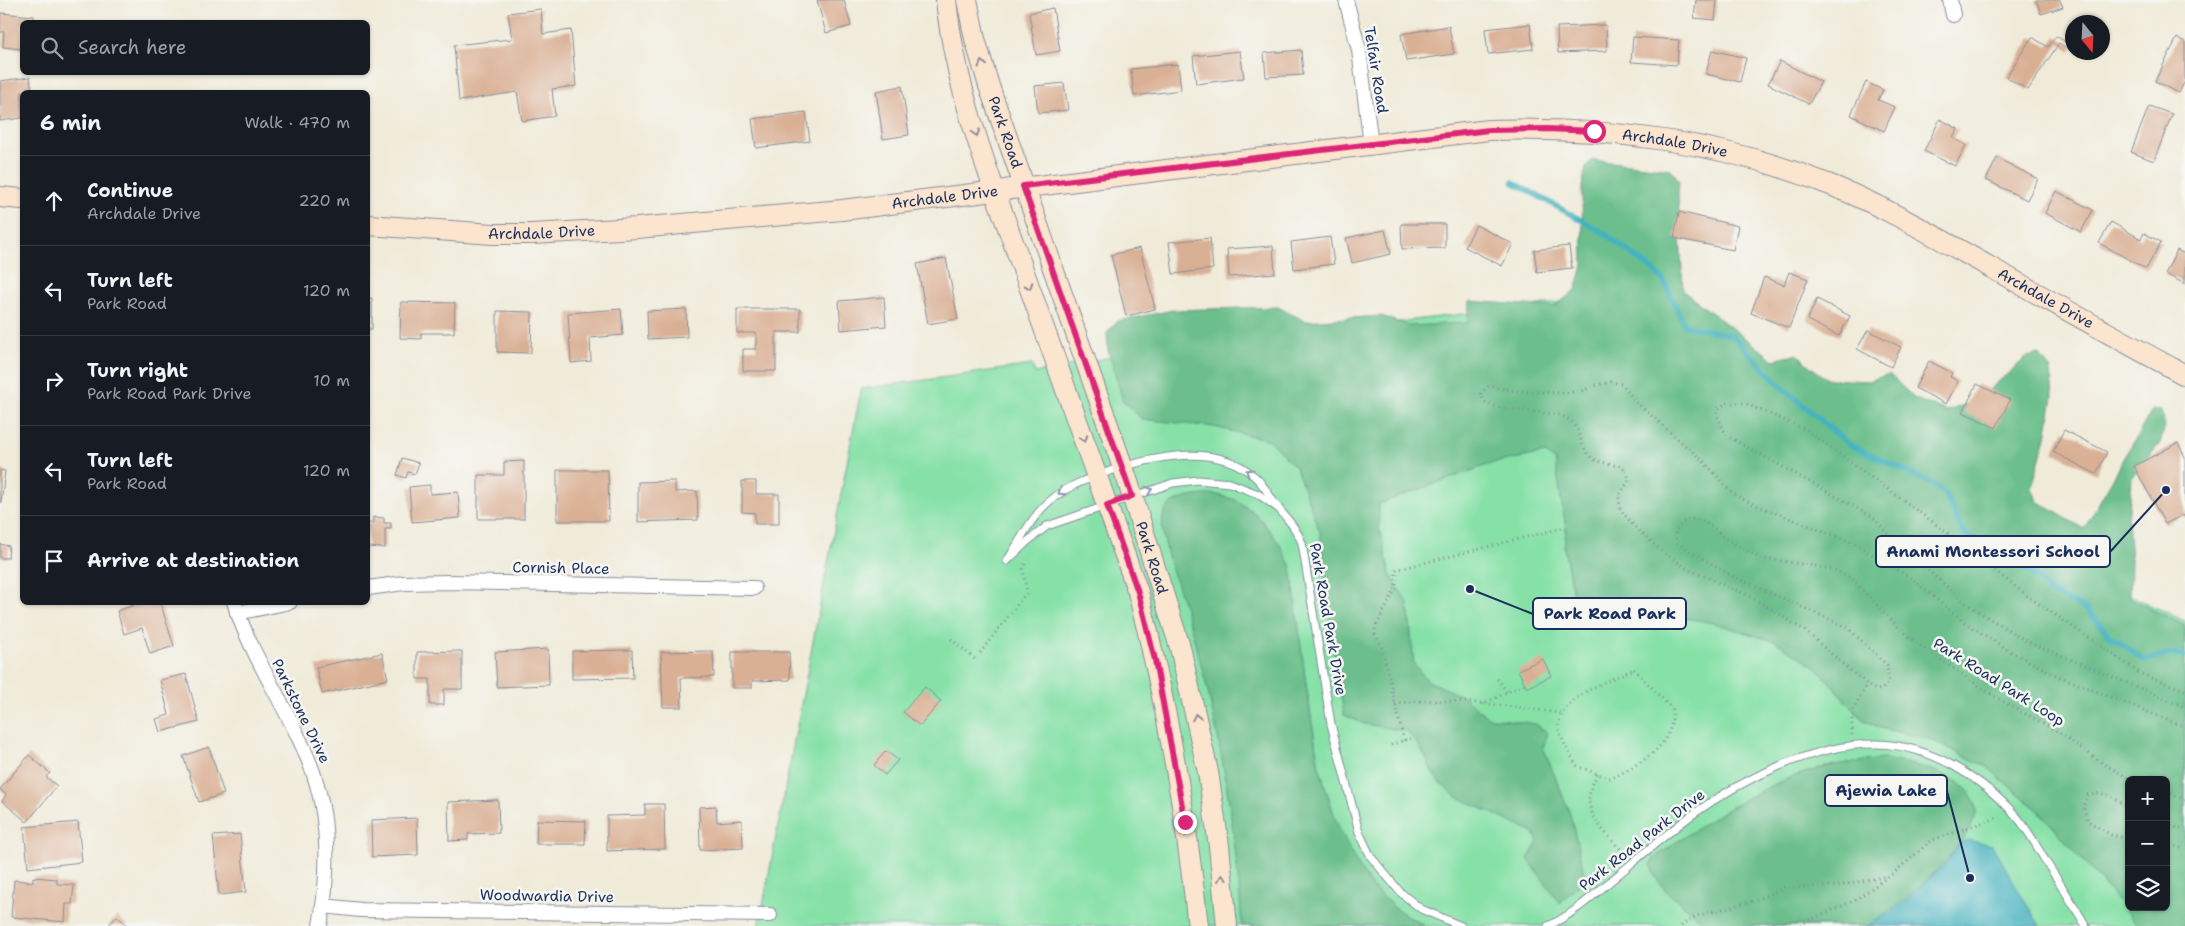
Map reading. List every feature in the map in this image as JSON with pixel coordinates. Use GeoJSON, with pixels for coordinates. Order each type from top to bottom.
{"type":"FeatureCollection","features":[{"type":"Feature","properties":{"kind":"main road","name":"Park Road"},"geometry":{"type":"LineString","coordinates":[[946,0],[955,58],[970,117],[994,190],[1138,592],[1155,660],[1189,850],[1198,926]]}},
{"type":"Feature","properties":{"kind":"main road","name":"Park Road"},"geometry":{"type":"LineString","coordinates":[[966,0],[986,77],[1132,496],[1180,647],[1214,809],[1227,926]]}},
{"type":"Feature","properties":{"kind":"main road","name":"Archdale Drive"},"geometry":{"type":"LineString","coordinates":[[370,225],[493,234],[532,234],[637,228],[842,210],[1023,186],[1489,130],[1547,129],[1594,131],[1655,137],[1742,156],[1832,186],[1921,228],[2185,375]]}},
{"type":"Feature","properties":{"kind":"main road"},"geometry":{"type":"LineString","coordinates":[[0,197],[20,199]]}},
{"type":"Feature","properties":{"kind":"street","name":"Telfair Road"},"geometry":{"type":"LineString","coordinates":[[1346,0],[1359,50],[1371,145]]}},
{"type":"Feature","properties":{"kind":"street"},"geometry":{"type":"LineString","coordinates":[[1950,0],[1953,15]]}},
{"type":"Feature","properties":{"kind":"street","name":"Cornish Place"},"geometry":{"type":"LineString","coordinates":[[370,588],[404,583],[448,582],[754,588]]}},
{"type":"Feature","properties":{"kind":"street"},"geometry":{"type":"LineString","coordinates":[[236,608],[263,605]]}},
{"type":"Feature","properties":{"kind":"street","name":"Parkstone Drive"},"geometry":{"type":"LineString","coordinates":[[236,608],[250,643],[306,756],[318,787],[324,820],[327,863],[320,926]]}},
{"type":"Feature","properties":{"kind":"street","name":"Woodwardia Drive"},"geometry":{"type":"LineString","coordinates":[[323,906],[361,910],[770,915]]}},
{"type":"Feature","properties":{"kind":"lane","name":"Park Road Park Drive"},"geometry":{"type":"LineString","coordinates":[[1279,509],[1258,494],[1239,486],[1221,481],[1183,481],[1132,496],[1047,526],[1007,561],[1043,506],[1070,487],[1096,476],[1152,459],[1176,456],[1206,456],[1247,470],[1255,477],[1293,526],[1302,543],[1331,724],[1356,822],[1362,838],[1380,869],[1410,901],[1432,915],[1461,926]]}},
{"type":"Feature","properties":{"kind":"lane","name":"Park Road Park Drive"},"geometry":{"type":"LineString","coordinates":[[1548,926],[1573,912],[1692,815],[1742,785],[1809,756],[1852,746],[1883,744],[1929,754],[1958,769],[1992,793],[2024,826],[2086,926]]}},
{"type":"Feature","properties":{"kind":"path"},"geometry":{"type":"LineString","coordinates":[[1852,746],[1852,712],[1867,684],[1805,631],[1776,612],[1747,595],[1686,568],[1660,550],[1634,526],[1620,509],[1619,496],[1629,480],[1626,469],[1595,460],[1589,456],[1570,418],[1496,407],[1485,402],[1481,396],[1482,392],[1489,386],[1515,391],[1579,392],[1611,382],[1622,384],[1636,402],[1704,462],[1733,494],[1755,505],[1852,542],[1911,578],[1963,621],[2008,650],[2051,674],[2185,727]]}},
{"type":"Feature","properties":{"kind":"path"},"geometry":{"type":"LineString","coordinates":[[2185,690],[2144,675],[2026,595],[1937,525],[1805,429],[1744,404],[1726,403],[1718,409],[1716,416],[1727,436],[1873,516],[1893,540],[1967,604],[2026,641],[2185,707]]}},
{"type":"Feature","properties":{"kind":"path","name":"Park Road Park Loop"},"geometry":{"type":"LineString","coordinates":[[1867,684],[1877,690],[1887,685],[1889,680],[1887,665],[1847,627],[1730,575],[1676,542],[1675,531],[1686,520],[1702,521],[1713,527],[1724,538],[1760,558],[1834,570],[1852,579],[1896,625],[1920,646],[1997,698],[2055,730],[2104,764],[2125,776]]}},
{"type":"Feature","properties":{"kind":"path"},"geometry":{"type":"LineString","coordinates":[[1404,741],[1382,647],[1375,634],[1375,628],[1396,588],[1396,569],[1562,528]]}},
{"type":"Feature","properties":{"kind":"path"},"geometry":{"type":"LineString","coordinates":[[980,653],[1027,592],[1023,569],[1028,559]]}},
{"type":"Feature","properties":{"kind":"path"},"geometry":{"type":"LineString","coordinates":[[951,639],[975,659]]}},
{"type":"Feature","properties":{"kind":"path"},"geometry":{"type":"LineString","coordinates":[[1634,669],[1672,709],[1670,730],[1650,756],[1612,778],[1576,765],[1559,731],[1561,713],[1581,694],[1634,669]]}},
{"type":"Feature","properties":{"kind":"path"},"geometry":{"type":"LineString","coordinates":[[1497,679],[1507,692]]}},
{"type":"Feature","properties":{"kind":"path"},"geometry":{"type":"LineString","coordinates":[[1481,704],[1525,684]]}},
{"type":"Feature","properties":{"kind":"path"},"geometry":{"type":"LineString","coordinates":[[1395,704],[1412,701],[1481,704],[1561,713]]}},
{"type":"Feature","properties":{"kind":"path"},"geometry":{"type":"LineString","coordinates":[[1391,745],[1411,738]]}},
{"type":"Feature","properties":{"kind":"path"},"geometry":{"type":"LineString","coordinates":[[1597,774],[1589,794],[1591,810],[1632,863]]}},
{"type":"Feature","properties":{"kind":"path"},"geometry":{"type":"LineString","coordinates":[[2125,806],[2112,796],[2103,793],[2088,795],[2083,806],[2088,821],[2093,825],[2111,834],[2125,838]]}},
{"type":"Feature","properties":{"kind":"path"},"geometry":{"type":"LineString","coordinates":[[2170,794],[2185,800]]}},
{"type":"Feature","properties":{"kind":"path"},"geometry":{"type":"LineString","coordinates":[[1801,926],[1807,921],[1854,901],[1890,875],[1932,840],[1979,825],[1996,817],[2002,820]]}},
{"type":"Feature","properties":{"kind":"path"},"geometry":{"type":"LineString","coordinates":[[2170,825],[2185,830]]}},
{"type":"Feature","properties":{"kind":"path"},"geometry":{"type":"LineString","coordinates":[[2170,845],[2185,849]]}},
{"type":"Feature","properties":{"kind":"path"},"geometry":{"type":"LineString","coordinates":[[1681,926],[1696,916],[1753,901],[1784,888],[1838,886],[1890,875]]}},
{"type":"Feature","properties":{"kind":"green space"},"geometry":{"type":"Polygon","coordinates":[[[1593,160],[1671,169],[1679,181],[1678,195],[1683,291],[1774,360],[1798,354],[1806,363],[1827,379],[1869,381],[1889,374],[1915,399],[1947,411],[1976,401],[2027,357],[2039,354],[2050,368],[2053,397],[2046,437],[2032,487],[2037,501],[2084,529],[2152,410],[2161,411],[2165,426],[2160,443],[2132,478],[2128,520],[2131,559],[2130,598],[2185,626],[2185,926],[2138,926],[2126,911],[2170,911],[2170,776],[2125,776],[2125,910],[2039,811],[1987,767],[1929,739],[1880,728],[1862,719],[1815,666],[1776,642],[1714,623],[1650,612],[1587,622],[1577,618],[1564,547],[1566,529],[1555,460],[1545,453],[1493,463],[1379,504],[1379,527],[1390,574],[1408,604],[1414,664],[1428,681],[1464,697],[1487,717],[1536,724],[1548,733],[1543,747],[1570,814],[1585,877],[1560,903],[1528,859],[1538,842],[1534,833],[1455,796],[1435,777],[1421,749],[1407,731],[1364,724],[1344,715],[1334,653],[1320,532],[1296,468],[1269,440],[1214,427],[1142,419],[1123,401],[1108,350],[1107,333],[1118,321],[1173,310],[1278,307],[1305,321],[1381,316],[1409,326],[1468,323],[1469,301],[1554,307],[1576,290],[1583,266],[1582,187],[1586,167],[1593,160]]]}},
{"type":"Feature","properties":{"kind":"green space"},"geometry":{"type":"Polygon","coordinates":[[[1646,292],[2053,559],[2185,621],[2185,926],[759,926],[861,389],[1032,365],[1035,373],[1115,356],[1646,292]]]}},
{"type":"Feature","properties":{"kind":"green space"},"geometry":{"type":"Polygon","coordinates":[[[1214,494],[1236,500],[1257,515],[1279,543],[1291,567],[1319,766],[1336,821],[1354,858],[1371,886],[1395,908],[1424,926],[1242,926],[1230,807],[1216,728],[1197,650],[1166,547],[1162,522],[1164,513],[1173,503],[1193,496],[1214,494]]]}},
{"type":"Feature","properties":{"kind":"green space"},"geometry":{"type":"Polygon","coordinates":[[[1884,759],[1924,768],[1953,779],[1965,788],[1973,798],[1976,813],[1975,819],[1968,831],[1949,857],[1926,881],[1875,922],[1867,926],[1708,926],[1666,891],[1654,875],[1651,864],[1655,857],[1697,828],[1763,790],[1810,771],[1841,764],[1884,759]]]}},
{"type":"Feature","properties":{"kind":"water"},"geometry":{"type":"Polygon","coordinates":[[[1968,840],[1992,845],[2040,926],[1867,926],[1907,899],[1944,865],[1960,844],[1968,840]]]}},
{"type":"Feature","properties":{"kind":"building"},"geometry":{"type":"Polygon","coordinates":[[[817,0],[844,0],[851,26],[826,33],[817,0]]]}},
{"type":"Feature","properties":{"kind":"building"},"geometry":{"type":"Polygon","coordinates":[[[1696,0],[1717,0],[1715,20],[1694,18],[1696,0]]]}},
{"type":"Feature","properties":{"kind":"building"},"geometry":{"type":"Polygon","coordinates":[[[2036,0],[2060,0],[2063,7],[2041,14],[2036,0]]]}},
{"type":"Feature","properties":{"kind":"building"},"geometry":{"type":"Polygon","coordinates":[[[1053,8],[1060,51],[1036,55],[1029,13],[1053,8]]]}},
{"type":"Feature","properties":{"kind":"building"},"geometry":{"type":"Polygon","coordinates":[[[541,9],[543,34],[571,30],[576,86],[552,89],[555,116],[522,121],[517,92],[459,101],[454,45],[512,39],[508,13],[541,9]]]}},
{"type":"Feature","properties":{"kind":"building"},"geometry":{"type":"Polygon","coordinates":[[[0,13],[34,16],[34,20],[20,20],[20,49],[3,47],[4,32],[0,32],[0,13]]]}},
{"type":"Feature","properties":{"kind":"building"},"geometry":{"type":"Polygon","coordinates":[[[1530,24],[1533,49],[1488,54],[1485,29],[1530,24]]]}},
{"type":"Feature","properties":{"kind":"building"},"geometry":{"type":"Polygon","coordinates":[[[1606,25],[1607,51],[1558,53],[1557,27],[1606,25]]]}},
{"type":"Feature","properties":{"kind":"building"},"geometry":{"type":"Polygon","coordinates":[[[1449,26],[1454,54],[1406,61],[1401,34],[1449,26]]]}},
{"type":"Feature","properties":{"kind":"building"},"geometry":{"type":"Polygon","coordinates":[[[2056,36],[2065,42],[2065,47],[2059,43],[2028,90],[2006,77],[2032,37],[2048,47],[2056,36]]]}},
{"type":"Feature","properties":{"kind":"building"},"geometry":{"type":"Polygon","coordinates":[[[1633,37],[1679,40],[1677,65],[1631,62],[1633,37]]]}},
{"type":"Feature","properties":{"kind":"building"},"geometry":{"type":"Polygon","coordinates":[[[2177,38],[2185,42],[2185,81],[2179,93],[2155,81],[2177,38]]]}},
{"type":"Feature","properties":{"kind":"building"},"geometry":{"type":"Polygon","coordinates":[[[1301,50],[1303,75],[1266,77],[1264,53],[1301,50]]]}},
{"type":"Feature","properties":{"kind":"building"},"geometry":{"type":"Polygon","coordinates":[[[1712,50],[1746,58],[1740,82],[1706,74],[1712,50]]]}},
{"type":"Feature","properties":{"kind":"building"},"geometry":{"type":"Polygon","coordinates":[[[1240,51],[1244,78],[1196,84],[1193,56],[1240,51]]]}},
{"type":"Feature","properties":{"kind":"building"},"geometry":{"type":"Polygon","coordinates":[[[1780,61],[1821,82],[1809,104],[1768,84],[1780,61]]]}},
{"type":"Feature","properties":{"kind":"building"},"geometry":{"type":"Polygon","coordinates":[[[1178,64],[1181,90],[1134,96],[1131,69],[1178,64]]]}},
{"type":"Feature","properties":{"kind":"building"},"geometry":{"type":"Polygon","coordinates":[[[30,77],[32,90],[20,90],[20,118],[0,121],[0,81],[30,77]]]}},
{"type":"Feature","properties":{"kind":"building"},"geometry":{"type":"Polygon","coordinates":[[[1866,82],[1883,90],[1878,100],[1895,107],[1884,131],[1851,115],[1866,82]]]}},
{"type":"Feature","properties":{"kind":"building"},"geometry":{"type":"Polygon","coordinates":[[[1064,83],[1068,110],[1038,113],[1035,86],[1064,83]]]}},
{"type":"Feature","properties":{"kind":"building"},"geometry":{"type":"Polygon","coordinates":[[[902,86],[909,135],[883,139],[876,91],[902,86]]]}},
{"type":"Feature","properties":{"kind":"building"},"geometry":{"type":"Polygon","coordinates":[[[2149,106],[2172,114],[2154,161],[2131,152],[2149,106]]]}},
{"type":"Feature","properties":{"kind":"building"},"geometry":{"type":"Polygon","coordinates":[[[806,112],[810,141],[756,148],[752,119],[806,112]]]}},
{"type":"Feature","properties":{"kind":"building"},"geometry":{"type":"Polygon","coordinates":[[[1940,119],[1958,129],[1953,138],[1966,145],[1955,166],[1924,151],[1940,119]]]}},
{"type":"Feature","properties":{"kind":"building"},"geometry":{"type":"Polygon","coordinates":[[[1997,158],[2038,179],[2027,200],[1986,180],[1997,158]]]}},
{"type":"Feature","properties":{"kind":"building"},"geometry":{"type":"Polygon","coordinates":[[[2056,191],[2093,210],[2081,232],[2045,213],[2056,191]]]}},
{"type":"Feature","properties":{"kind":"building"},"geometry":{"type":"Polygon","coordinates":[[[1679,212],[1738,226],[1733,250],[1674,238],[1679,212]]]}},
{"type":"Feature","properties":{"kind":"building"},"geometry":{"type":"Polygon","coordinates":[[[2111,222],[2141,239],[2144,233],[2161,242],[2146,269],[2099,243],[2111,222]]]}},
{"type":"Feature","properties":{"kind":"building"},"geometry":{"type":"Polygon","coordinates":[[[1401,224],[1445,224],[1445,248],[1402,249],[1401,224]]]}},
{"type":"Feature","properties":{"kind":"building"},"geometry":{"type":"Polygon","coordinates":[[[1476,225],[1513,244],[1502,266],[1465,247],[1476,225]]]}},
{"type":"Feature","properties":{"kind":"building"},"geometry":{"type":"Polygon","coordinates":[[[1385,230],[1391,254],[1352,263],[1346,238],[1385,230]]]}},
{"type":"Feature","properties":{"kind":"building"},"geometry":{"type":"Polygon","coordinates":[[[1330,237],[1334,264],[1294,269],[1291,242],[1330,237]]]}},
{"type":"Feature","properties":{"kind":"building"},"geometry":{"type":"Polygon","coordinates":[[[1210,238],[1213,269],[1173,274],[1169,242],[1210,238]]]}},
{"type":"Feature","properties":{"kind":"building"},"geometry":{"type":"Polygon","coordinates":[[[1273,246],[1275,273],[1229,277],[1227,249],[1273,246]]]}},
{"type":"Feature","properties":{"kind":"building"},"geometry":{"type":"Polygon","coordinates":[[[1569,246],[1572,268],[1537,272],[1534,250],[1569,246]]]}},
{"type":"Feature","properties":{"kind":"building"},"geometry":{"type":"Polygon","coordinates":[[[1140,248],[1155,309],[1126,316],[1111,255],[1140,248]]]}},
{"type":"Feature","properties":{"kind":"building"},"geometry":{"type":"Polygon","coordinates":[[[2177,250],[2185,254],[2185,284],[2165,274],[2177,250]]]}},
{"type":"Feature","properties":{"kind":"building"},"geometry":{"type":"Polygon","coordinates":[[[946,258],[958,319],[928,324],[917,264],[946,258]]]}},
{"type":"Feature","properties":{"kind":"building"},"geometry":{"type":"Polygon","coordinates":[[[1789,272],[1808,279],[1789,328],[1751,313],[1764,277],[1784,285],[1789,272]]]}},
{"type":"Feature","properties":{"kind":"building"},"geometry":{"type":"Polygon","coordinates":[[[884,297],[886,326],[841,330],[839,301],[884,297]]]}},
{"type":"Feature","properties":{"kind":"building"},"geometry":{"type":"Polygon","coordinates":[[[370,298],[372,298],[372,329],[370,329],[370,298]]]}},
{"type":"Feature","properties":{"kind":"building"},"geometry":{"type":"Polygon","coordinates":[[[1817,299],[1850,316],[1839,336],[1807,320],[1817,299]]]}},
{"type":"Feature","properties":{"kind":"building"},"geometry":{"type":"Polygon","coordinates":[[[401,302],[455,303],[454,333],[421,333],[421,339],[400,338],[401,302]]]}},
{"type":"Feature","properties":{"kind":"building"},"geometry":{"type":"Polygon","coordinates":[[[621,309],[623,335],[590,338],[591,361],[571,363],[568,313],[621,309]]]}},
{"type":"Feature","properties":{"kind":"building"},"geometry":{"type":"Polygon","coordinates":[[[686,309],[687,337],[648,339],[647,311],[686,309]]]}},
{"type":"Feature","properties":{"kind":"building"},"geometry":{"type":"Polygon","coordinates":[[[737,309],[800,309],[800,332],[776,332],[776,371],[743,371],[743,349],[756,349],[756,333],[737,333],[737,309]]]}},
{"type":"Feature","properties":{"kind":"building"},"geometry":{"type":"Polygon","coordinates":[[[497,311],[532,312],[531,353],[497,352],[497,311]]]}},
{"type":"Feature","properties":{"kind":"building"},"geometry":{"type":"Polygon","coordinates":[[[1868,330],[1901,347],[1891,367],[1857,349],[1868,330]]]}},
{"type":"Feature","properties":{"kind":"building"},"geometry":{"type":"Polygon","coordinates":[[[1929,361],[1952,373],[1950,377],[1958,381],[1946,404],[1915,388],[1929,361]]]}},
{"type":"Feature","properties":{"kind":"building"},"geometry":{"type":"Polygon","coordinates":[[[1977,384],[2010,400],[1996,428],[1963,412],[1977,384]]]}},
{"type":"Feature","properties":{"kind":"building"},"geometry":{"type":"Polygon","coordinates":[[[2064,430],[2107,452],[2096,474],[2053,452],[2064,430]]]}},
{"type":"Feature","properties":{"kind":"building"},"geometry":{"type":"Polygon","coordinates":[[[2178,443],[2185,457],[2185,518],[2183,515],[2165,524],[2134,466],[2178,443]]]}},
{"type":"Feature","properties":{"kind":"building"},"geometry":{"type":"Polygon","coordinates":[[[402,458],[419,463],[415,474],[408,472],[406,478],[397,475],[402,458]]]}},
{"type":"Feature","properties":{"kind":"building"},"geometry":{"type":"Polygon","coordinates":[[[524,461],[524,519],[478,519],[478,475],[504,475],[504,462],[524,461]]]}},
{"type":"Feature","properties":{"kind":"building"},"geometry":{"type":"Polygon","coordinates":[[[0,470],[5,471],[1,503],[0,503],[0,470]]]}},
{"type":"Feature","properties":{"kind":"building"},"geometry":{"type":"Polygon","coordinates":[[[557,470],[608,470],[609,521],[557,521],[557,470]]]}},
{"type":"Feature","properties":{"kind":"building"},"geometry":{"type":"Polygon","coordinates":[[[675,481],[675,492],[697,491],[698,520],[638,522],[638,482],[675,481]]]}},
{"type":"Feature","properties":{"kind":"building"},"geometry":{"type":"Polygon","coordinates":[[[742,481],[756,481],[756,494],[779,494],[779,524],[755,524],[755,513],[742,512],[742,481]]]}},
{"type":"Feature","properties":{"kind":"building"},"geometry":{"type":"Polygon","coordinates":[[[430,485],[430,494],[458,492],[460,518],[412,522],[409,487],[430,485]]]}},
{"type":"Feature","properties":{"kind":"building"},"geometry":{"type":"Polygon","coordinates":[[[373,517],[384,518],[384,523],[391,523],[391,529],[385,529],[385,548],[370,547],[370,523],[373,523],[373,517]]]}},
{"type":"Feature","properties":{"kind":"building"},"geometry":{"type":"Polygon","coordinates":[[[0,544],[9,546],[8,558],[0,558],[0,544]]]}},
{"type":"Feature","properties":{"kind":"building"},"geometry":{"type":"Polygon","coordinates":[[[134,605],[161,605],[174,646],[150,654],[142,628],[124,634],[117,611],[134,605]]]}},
{"type":"Feature","properties":{"kind":"building"},"geometry":{"type":"Polygon","coordinates":[[[548,649],[549,685],[497,687],[495,652],[548,649]]]}},
{"type":"Feature","properties":{"kind":"building"},"geometry":{"type":"Polygon","coordinates":[[[632,650],[633,678],[572,679],[572,651],[632,650]]]}},
{"type":"Feature","properties":{"kind":"building"},"geometry":{"type":"Polygon","coordinates":[[[462,651],[462,689],[444,689],[444,705],[430,705],[430,679],[417,679],[417,652],[462,651]]]}},
{"type":"Feature","properties":{"kind":"building"},"geometry":{"type":"Polygon","coordinates":[[[713,651],[714,677],[681,678],[682,707],[663,707],[661,652],[713,651]]]}},
{"type":"Feature","properties":{"kind":"building"},"geometry":{"type":"Polygon","coordinates":[[[732,652],[789,652],[790,680],[752,681],[752,688],[732,688],[732,652]]]}},
{"type":"Feature","properties":{"kind":"building"},"geometry":{"type":"Polygon","coordinates":[[[382,653],[388,679],[322,694],[316,667],[382,653]]]}},
{"type":"Feature","properties":{"kind":"building"},"geometry":{"type":"Polygon","coordinates":[[[1543,659],[1551,676],[1527,688],[1518,670],[1543,659]]]}},
{"type":"Feature","properties":{"kind":"building"},"geometry":{"type":"Polygon","coordinates":[[[186,674],[199,722],[160,732],[156,719],[169,715],[160,680],[186,674]]]}},
{"type":"Feature","properties":{"kind":"building"},"geometry":{"type":"Polygon","coordinates":[[[925,687],[941,701],[920,726],[903,712],[925,687]]]}},
{"type":"Feature","properties":{"kind":"building"},"geometry":{"type":"Polygon","coordinates":[[[209,747],[224,794],[199,802],[183,756],[209,747]]]}},
{"type":"Feature","properties":{"kind":"building"},"geometry":{"type":"Polygon","coordinates":[[[886,751],[898,760],[885,775],[874,765],[886,751]]]}},
{"type":"Feature","properties":{"kind":"building"},"geometry":{"type":"Polygon","coordinates":[[[29,755],[50,773],[46,777],[57,786],[27,822],[2,801],[6,795],[0,789],[29,755]]]}},
{"type":"Feature","properties":{"kind":"building"},"geometry":{"type":"Polygon","coordinates":[[[498,800],[499,833],[468,834],[468,840],[449,841],[448,802],[498,800]]]}},
{"type":"Feature","properties":{"kind":"building"},"geometry":{"type":"Polygon","coordinates":[[[645,804],[664,804],[665,849],[607,851],[607,816],[645,815],[645,804]]]}},
{"type":"Feature","properties":{"kind":"building"},"geometry":{"type":"Polygon","coordinates":[[[716,806],[717,822],[742,820],[743,848],[700,850],[699,807],[716,806]]]}},
{"type":"Feature","properties":{"kind":"building"},"geometry":{"type":"Polygon","coordinates":[[[417,818],[418,855],[372,857],[371,820],[417,818]]]}},
{"type":"Feature","properties":{"kind":"building"},"geometry":{"type":"Polygon","coordinates":[[[537,820],[586,821],[585,844],[536,844],[537,820]]]}},
{"type":"Feature","properties":{"kind":"building"},"geometry":{"type":"Polygon","coordinates":[[[78,822],[82,862],[28,868],[24,827],[78,822]]]}},
{"type":"Feature","properties":{"kind":"building"},"geometry":{"type":"Polygon","coordinates":[[[240,834],[246,892],[219,895],[213,836],[240,834]]]}},
{"type":"Feature","properties":{"kind":"building"},"geometry":{"type":"Polygon","coordinates":[[[33,877],[57,879],[57,884],[74,885],[72,904],[66,904],[65,922],[11,917],[14,880],[33,882],[33,877]]]}},
{"type":"Feature","properties":{"kind":"building"},"geometry":{"type":"Polygon","coordinates":[[[117,916],[128,926],[108,926],[117,916]]]}},
{"type":"Feature","properties":{"kind":"waterway"},"geometry":{"type":"LineString","coordinates":[[1513,182],[1604,233],[1653,270],[1664,281],[1685,326],[1732,335],[1778,383],[1848,444],[1931,483],[1945,494],[1963,533],[2020,561],[2050,592],[2087,610],[2109,635],[2144,660],[2172,654],[2185,657]]}},
{"type":"Feature","properties":{"kind":"place","name":"Anami Montessori School"},"geometry":{"type":"Point","coordinates":[2166,490]}},
{"type":"Feature","properties":{"kind":"place","name":"Park Road Park"},"geometry":{"type":"Point","coordinates":[1470,589]}},
{"type":"Feature","properties":{"kind":"place","name":"Ajewia Lake"},"geometry":{"type":"Point","coordinates":[1970,878]}},
{"type":"Feature","properties":{"kind":"route"},"geometry":{"type":"LineString","coordinates":[[1185,822],[1155,660],[1138,592],[1107,505],[1132,496],[1023,186],[1489,130],[1547,129],[1594,131]]}}]}
